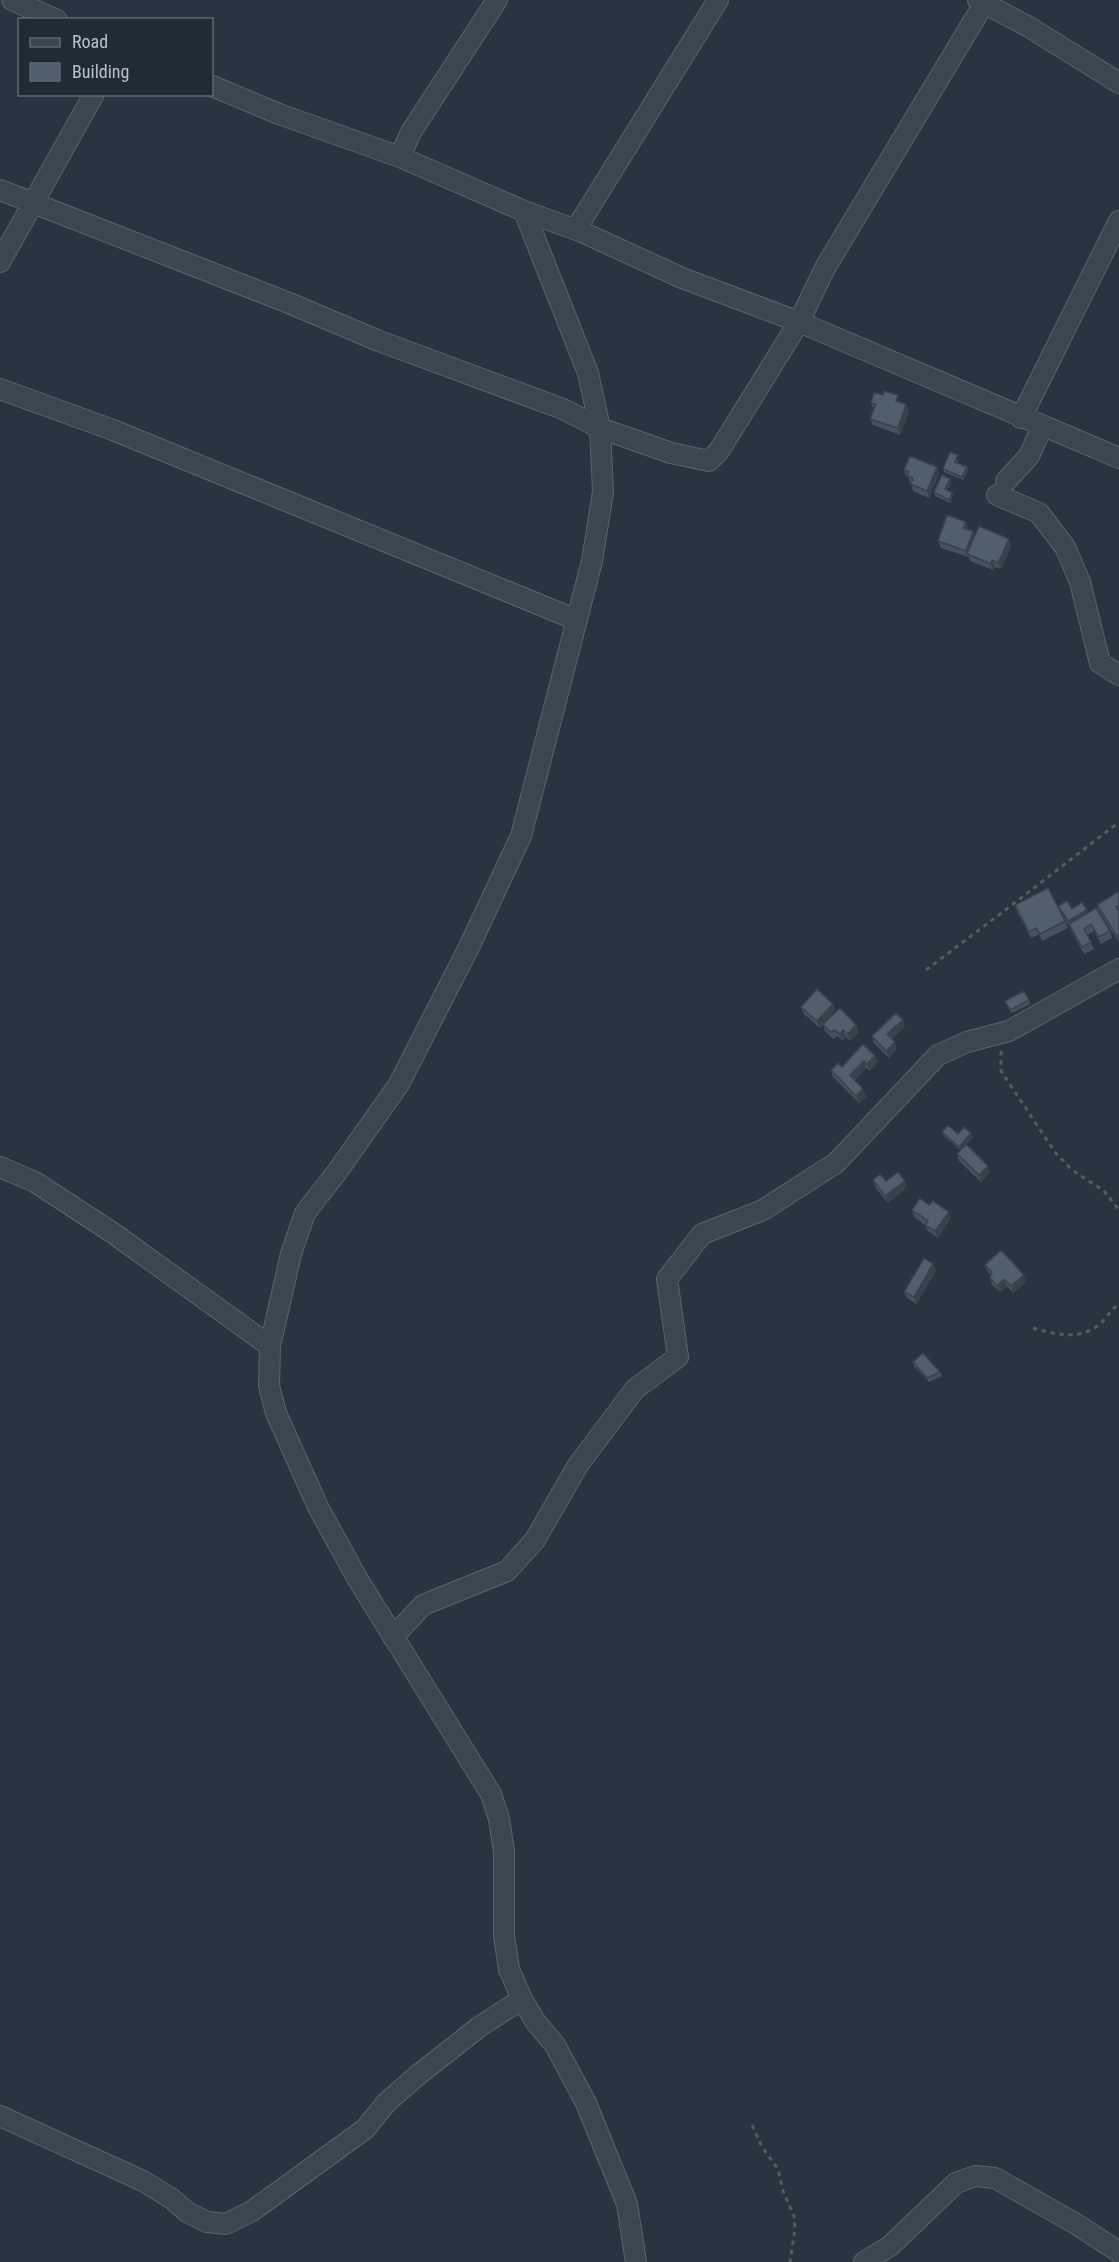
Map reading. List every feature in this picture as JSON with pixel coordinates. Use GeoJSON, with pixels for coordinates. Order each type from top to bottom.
{"type":"FeatureCollection","features":[{"type":"Feature","properties":{"kind":"street"},"geometry":{"type":"LineString","coordinates":[[12,0],[52,18]]}},
{"type":"Feature","properties":{"kind":"street"},"geometry":{"type":"LineString","coordinates":[[400,157],[411,132],[497,0]]}},
{"type":"Feature","properties":{"kind":"street"},"geometry":{"type":"LineString","coordinates":[[576,230],[718,0]]}},
{"type":"Feature","properties":{"kind":"street"},"geometry":{"type":"LineString","coordinates":[[0,190],[380,341],[563,409],[600,428],[671,453],[709,461],[718,451],[799,322],[825,268],[983,1],[1119,83]]}},
{"type":"Feature","properties":{"kind":"street"},"geometry":{"type":"LineString","coordinates":[[213,86],[279,114],[400,157],[524,211],[576,230],[682,278],[799,322],[1119,458]]}},
{"type":"Feature","properties":{"kind":"street"},"geometry":{"type":"LineString","coordinates":[[0,262],[93,96]]}},
{"type":"Feature","properties":{"kind":"street"},"geometry":{"type":"LineString","coordinates":[[524,211],[588,373],[600,428],[603,492],[592,561],[521,836],[469,947],[399,1084],[305,1213],[291,1254],[270,1346],[269,1386],[276,1413],[318,1507],[357,1578],[491,1794],[499,1819],[504,1851],[504,1936],[509,1969],[522,1999],[535,2021],[555,2045],[586,2103],[627,2204],[636,2262]]}},
{"type":"Feature","properties":{"kind":"street"},"geometry":{"type":"LineString","coordinates":[[1022,418],[1119,221]]}},
{"type":"Feature","properties":{"kind":"street"},"geometry":{"type":"LineString","coordinates":[[0,389],[113,430],[577,620]]}},
{"type":"Feature","properties":{"kind":"street"},"geometry":{"type":"LineString","coordinates":[[1042,427],[1029,456],[1002,488],[1039,513],[1065,547],[1080,582],[1100,663],[1119,675]]}},
{"type":"Feature","properties":{"kind":"street"},"geometry":{"type":"LineString","coordinates":[[393,1637],[423,1605],[507,1571],[535,1540],[578,1465],[635,1389],[678,1357],[667,1279],[702,1234],[763,1210],[836,1163],[938,1055],[966,1042],[1009,1031],[1119,969]]}},
{"type":"Feature","properties":{"kind":"street"},"geometry":{"type":"LineString","coordinates":[[0,1167],[35,1182],[113,1233],[270,1346]]}},
{"type":"Feature","properties":{"kind":"street"},"geometry":{"type":"LineString","coordinates":[[0,2116],[143,2181],[172,2199],[187,2212],[207,2222],[226,2224],[252,2211],[365,2129],[387,2102],[418,2075],[479,2027],[522,1999]]}},
{"type":"Feature","properties":{"kind":"street"},"geometry":{"type":"LineString","coordinates":[[864,2262],[890,2246],[956,2183],[975,2176],[995,2178],[1076,2224],[1119,2252]]}},
{"type":"Feature","properties":{"kind":"path"},"geometry":{"type":"LineString","coordinates":[[926,970],[1119,822]]}},
{"type":"Feature","properties":{"kind":"path"},"geometry":{"type":"LineString","coordinates":[[1009,1031],[1000,1054],[1001,1071],[1055,1152],[1072,1170],[1104,1191],[1119,1210]]}},
{"type":"Feature","properties":{"kind":"path"},"geometry":{"type":"LineString","coordinates":[[1033,1328],[1050,1333],[1081,1335],[1100,1324],[1119,1304]]}},
{"type":"Feature","properties":{"kind":"path"},"geometry":{"type":"LineString","coordinates":[[752,2125],[762,2147],[778,2169],[783,2191],[794,2216],[795,2229],[790,2262]]}},
{"type":"Feature","properties":{"kind":"building"},"geometry":{"type":"Polygon","coordinates":[[[884,391],[898,395],[896,401],[906,404],[898,428],[870,419],[876,404],[871,403],[874,392],[883,395],[884,391]]]}},
{"type":"Feature","properties":{"kind":"building"},"geometry":{"type":"Polygon","coordinates":[[[950,452],[958,455],[955,462],[967,467],[962,477],[943,469],[950,452]]]}},
{"type":"Feature","properties":{"kind":"building"},"geometry":{"type":"Polygon","coordinates":[[[910,456],[937,467],[927,491],[911,484],[913,478],[907,476],[909,472],[904,470],[910,456]]]}},
{"type":"Feature","properties":{"kind":"building"},"geometry":{"type":"Polygon","coordinates":[[[942,475],[950,479],[945,489],[952,493],[949,500],[934,492],[942,475]]]}},
{"type":"Feature","properties":{"kind":"building"},"geometry":{"type":"Polygon","coordinates":[[[947,515],[966,522],[963,528],[973,531],[966,551],[938,541],[947,515]]]}},
{"type":"Feature","properties":{"kind":"building"},"geometry":{"type":"Polygon","coordinates":[[[979,526],[1009,539],[998,563],[992,560],[991,564],[967,554],[979,526]]]}},
{"type":"Feature","properties":{"kind":"building"},"geometry":{"type":"Polygon","coordinates":[[[1048,888],[1065,921],[1040,934],[1036,928],[1029,932],[1015,905],[1048,888]]]}},
{"type":"Feature","properties":{"kind":"building"},"geometry":{"type":"Polygon","coordinates":[[[1119,891],[1119,905],[1116,907],[1119,911],[1119,939],[1097,905],[1119,891]]]}},
{"type":"Feature","properties":{"kind":"building"},"geometry":{"type":"Polygon","coordinates":[[[1067,901],[1072,909],[1082,902],[1087,910],[1068,921],[1058,906],[1067,901]]]}},
{"type":"Feature","properties":{"kind":"building"},"geometry":{"type":"Polygon","coordinates":[[[1096,908],[1110,931],[1099,937],[1091,924],[1084,929],[1091,942],[1082,947],[1069,924],[1096,908]]]}},
{"type":"Feature","properties":{"kind":"building"},"geometry":{"type":"Polygon","coordinates":[[[817,989],[833,1004],[817,1021],[801,1007],[817,989]]]}},
{"type":"Feature","properties":{"kind":"building"},"geometry":{"type":"Polygon","coordinates":[[[1024,991],[1029,1000],[1010,1010],[1005,1001],[1024,991]]]}},
{"type":"Feature","properties":{"kind":"building"},"geometry":{"type":"Polygon","coordinates":[[[840,1008],[856,1025],[848,1034],[843,1030],[840,1034],[835,1030],[830,1032],[823,1024],[840,1008]]]}},
{"type":"Feature","properties":{"kind":"building"},"geometry":{"type":"Polygon","coordinates":[[[896,1013],[903,1020],[887,1034],[895,1042],[886,1051],[872,1036],[896,1013]]]}},
{"type":"Feature","properties":{"kind":"building"},"geometry":{"type":"Polygon","coordinates":[[[863,1044],[875,1056],[867,1064],[864,1061],[850,1075],[863,1089],[856,1096],[831,1070],[838,1063],[842,1067],[863,1044]]]}},
{"type":"Feature","properties":{"kind":"building"},"geometry":{"type":"Polygon","coordinates":[[[948,1125],[958,1134],[964,1127],[971,1133],[959,1147],[942,1132],[948,1125]]]}},
{"type":"Feature","properties":{"kind":"building"},"geometry":{"type":"Polygon","coordinates":[[[966,1144],[988,1166],[979,1175],[957,1154],[966,1144]]]}},
{"type":"Feature","properties":{"kind":"building"},"geometry":{"type":"Polygon","coordinates":[[[898,1172],[905,1181],[885,1196],[873,1180],[880,1174],[886,1181],[898,1172]]]}},
{"type":"Feature","properties":{"kind":"building"},"geometry":{"type":"Polygon","coordinates":[[[920,1198],[929,1205],[933,1201],[949,1212],[935,1231],[925,1225],[928,1221],[912,1210],[920,1198]]]}},
{"type":"Feature","properties":{"kind":"building"},"geometry":{"type":"Polygon","coordinates":[[[1001,1250],[1024,1275],[1011,1286],[1004,1279],[997,1286],[990,1278],[992,1272],[985,1265],[1001,1250]]]}},
{"type":"Feature","properties":{"kind":"building"},"geometry":{"type":"Polygon","coordinates":[[[924,1258],[933,1264],[914,1297],[904,1292],[924,1258]]]}},
{"type":"Feature","properties":{"kind":"building"},"geometry":{"type":"Polygon","coordinates":[[[923,1353],[940,1372],[927,1378],[913,1362],[923,1353]]]}}]}
